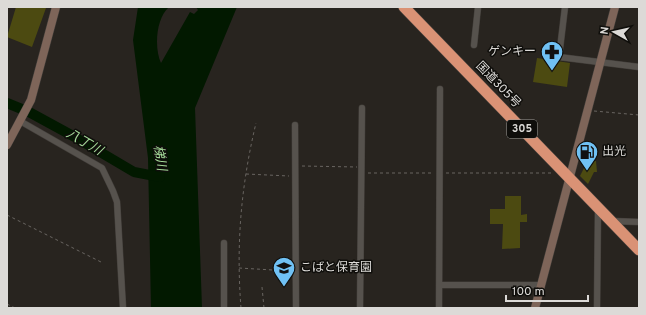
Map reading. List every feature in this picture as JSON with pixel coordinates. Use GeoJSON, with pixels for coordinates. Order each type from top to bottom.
{"type":"FeatureCollection","features":[{"type":"Feature","properties":{"kind":"highway","name":"国道305号"},"geometry":{"type":"LineString","coordinates":[[404,7],[639,250]]}},
{"type":"Feature","properties":{"kind":"street"},"geometry":{"type":"LineString","coordinates":[[7,145],[30,102],[56,7]]}},
{"type":"Feature","properties":{"kind":"street"},"geometry":{"type":"LineString","coordinates":[[474,45],[478,7]]}},
{"type":"Feature","properties":{"kind":"street"},"geometry":{"type":"LineString","coordinates":[[565,7],[559,57],[639,67]]}},
{"type":"Feature","properties":{"kind":"street"},"geometry":{"type":"LineString","coordinates":[[535,308],[566,175],[587,110],[615,7]]}},
{"type":"Feature","properties":{"kind":"street"},"geometry":{"type":"LineString","coordinates":[[439,308],[440,89]]}},
{"type":"Feature","properties":{"kind":"street"},"geometry":{"type":"LineString","coordinates":[[360,308],[362,108]]}},
{"type":"Feature","properties":{"kind":"street"},"geometry":{"type":"LineString","coordinates":[[20,120],[102,168],[117,202],[123,308]]}},
{"type":"Feature","properties":{"kind":"street"},"geometry":{"type":"LineString","coordinates":[[295,124],[296,308]]}},
{"type":"Feature","properties":{"kind":"street"},"geometry":{"type":"LineString","coordinates":[[597,308],[598,208]]}},
{"type":"Feature","properties":{"kind":"street"},"geometry":{"type":"LineString","coordinates":[[612,221],[639,222]]}},
{"type":"Feature","properties":{"kind":"street"},"geometry":{"type":"LineString","coordinates":[[224,243],[224,308]]}},
{"type":"Feature","properties":{"kind":"street"},"geometry":{"type":"LineString","coordinates":[[439,285],[541,285]]}},
{"type":"Feature","properties":{"kind":"path"},"geometry":{"type":"LineString","coordinates":[[587,110],[639,115]]}},
{"type":"Feature","properties":{"kind":"path"},"geometry":{"type":"LineString","coordinates":[[241,308],[239,229],[245,174],[256,123]]}},
{"type":"Feature","properties":{"kind":"path"},"geometry":{"type":"LineString","coordinates":[[296,166],[440,173],[556,173],[566,175]]}},
{"type":"Feature","properties":{"kind":"path"},"geometry":{"type":"LineString","coordinates":[[245,174],[296,177]]}},
{"type":"Feature","properties":{"kind":"path"},"geometry":{"type":"LineString","coordinates":[[7,215],[101,262]]}},
{"type":"Feature","properties":{"kind":"path"},"geometry":{"type":"LineString","coordinates":[[239,268],[296,272]]}},
{"type":"Feature","properties":{"kind":"path"},"geometry":{"type":"LineString","coordinates":[[262,287],[264,308]]}},
{"type":"Feature","properties":{"kind":"path"},"geometry":{"type":"LineString","coordinates":[[7,304],[15,308]]}},
{"type":"Feature","properties":{"kind":"water","name":"梯川"},"geometry":{"type":"Polygon","coordinates":[[[138,7],[169,7],[161,18],[159,26],[157,49],[161,63],[190,12],[194,14],[198,10],[196,7],[237,7],[195,108],[202,308],[151,308],[148,158],[133,40],[138,7]]]}},
{"type":"Feature","properties":{"kind":"building"},"geometry":{"type":"Polygon","coordinates":[[[16,7],[46,8],[32,47],[7,37],[16,7]]]}},
{"type":"Feature","properties":{"kind":"building","name":"ゲンキー"},"geometry":{"type":"Polygon","coordinates":[[[537,58],[570,63],[567,87],[533,82],[537,58]]]}},
{"type":"Feature","properties":{"kind":"building"},"geometry":{"type":"Polygon","coordinates":[[[584,161],[596,161],[597,172],[594,172],[588,184],[580,176],[584,168],[584,161]]]}},
{"type":"Feature","properties":{"kind":"building"},"geometry":{"type":"Polygon","coordinates":[[[505,196],[521,196],[521,215],[527,214],[527,222],[520,222],[520,248],[502,249],[503,224],[490,224],[490,209],[505,209],[505,196]]]}},
{"type":"Feature","properties":{"kind":"waterway","name":"八丁川"},"geometry":{"type":"LineString","coordinates":[[7,103],[29,112],[134,172],[160,177]]}},
{"type":"Feature","properties":{"kind":"place","name":"ゲンキー"},"geometry":{"type":"Point","coordinates":[552,72]}},
{"type":"Feature","properties":{"kind":"place","name":"出光"},"geometry":{"type":"Point","coordinates":[587,172]}},
{"type":"Feature","properties":{"kind":"place","name":"こばと保育園"},"geometry":{"type":"Point","coordinates":[284,288]}}]}
